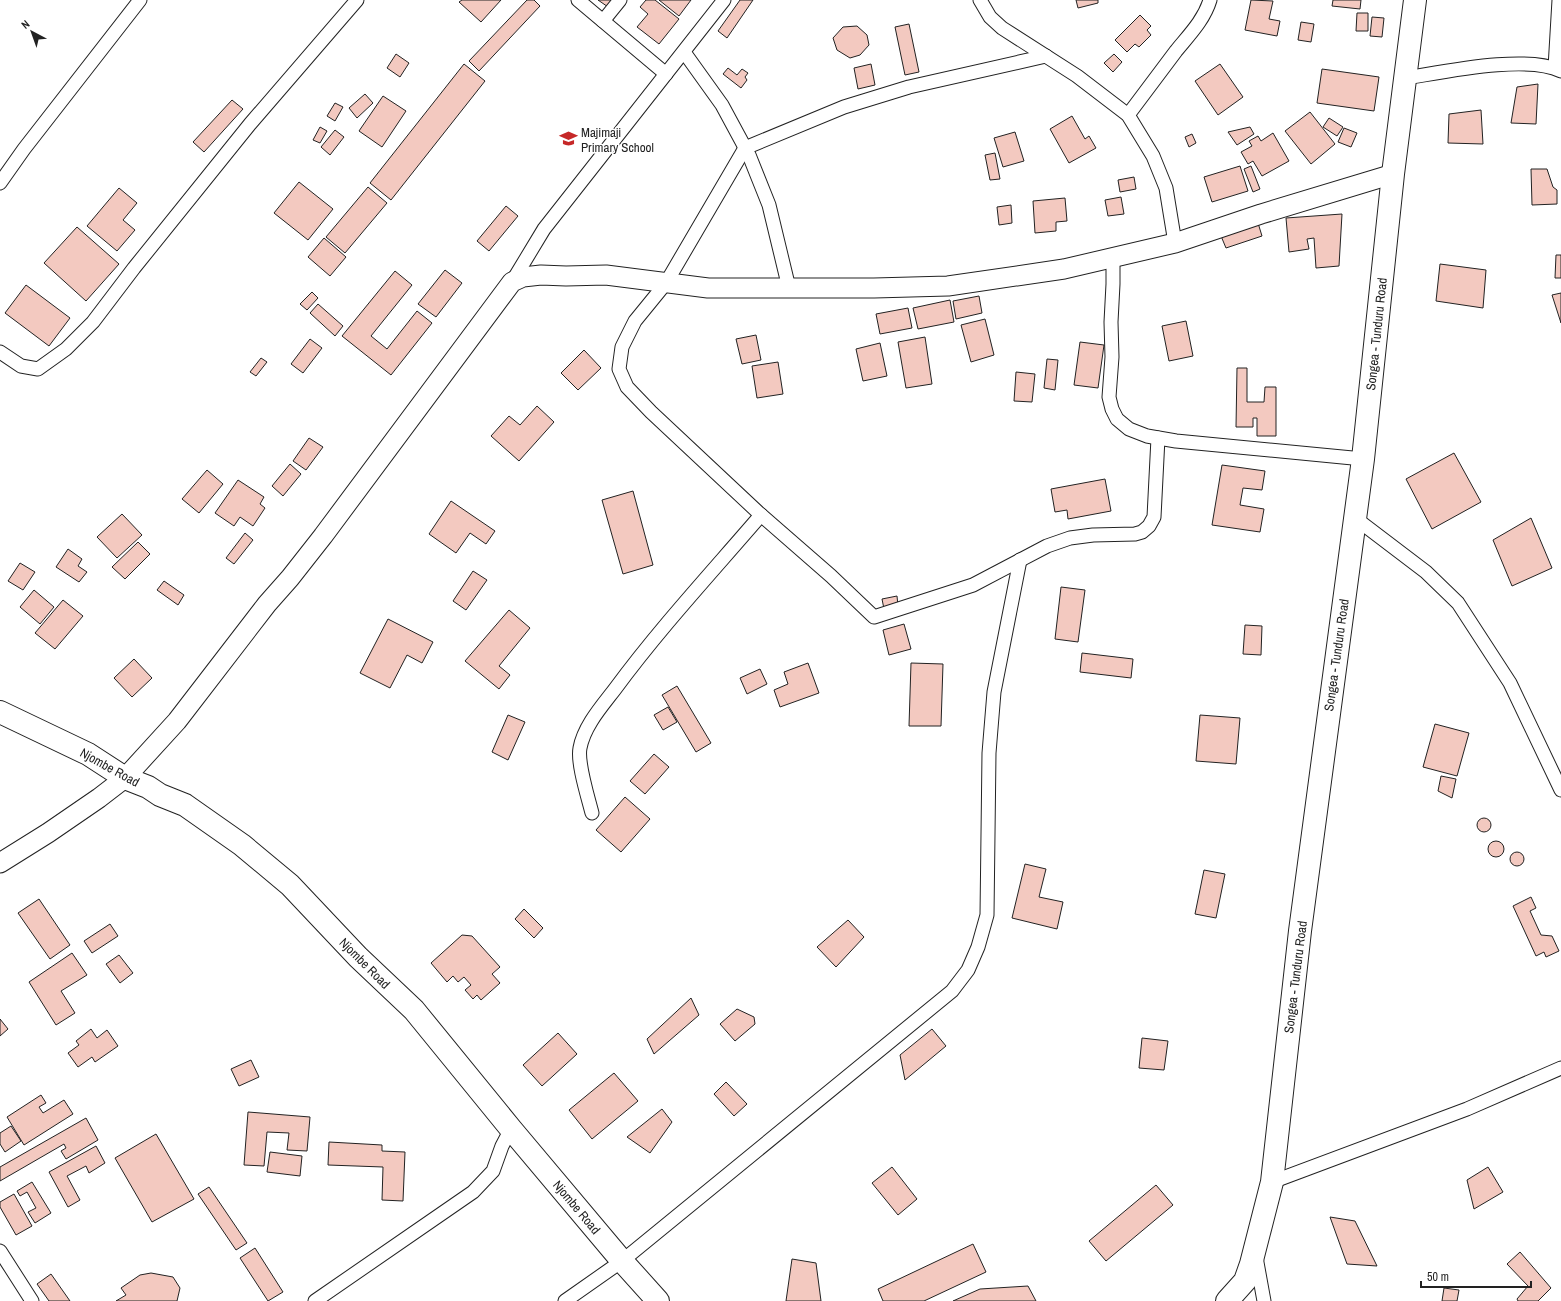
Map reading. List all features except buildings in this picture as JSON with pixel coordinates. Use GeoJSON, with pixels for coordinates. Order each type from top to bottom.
{"type":"FeatureCollection","features":[{"type":"Feature","properties":{"kind":"highway","name":"Songea - Tunduru Road"},"geometry":{"type":"LineString","coordinates":[[1227,1301],[1245,1281],[1255,1249],[1272,1182],[1300,931],[1363,459],[1393,174],[1416,0]]}},
{"type":"Feature","properties":{"kind":"highway","name":"Njombe Road"},"geometry":{"type":"LineString","coordinates":[[0,712],[88,754],[125,778],[148,787],[160,795],[185,805],[242,845],[290,884],[358,957],[414,1010],[511,1129],[622,1261],[658,1301]]}},
{"type":"Feature","properties":{"kind":"street"},"geometry":{"type":"LineString","coordinates":[[0,183],[24,149],[140,0]]}},
{"type":"Feature","properties":{"kind":"street"},"geometry":{"type":"LineString","coordinates":[[0,352],[21,366],[38,369],[66,349],[93,322],[134,268],[250,124],[357,0]]}},
{"type":"Feature","properties":{"kind":"street"},"geometry":{"type":"LineString","coordinates":[[578,0],[666,74]]}},
{"type":"Feature","properties":{"kind":"street"},"geometry":{"type":"LineString","coordinates":[[603,20],[620,0]]}},
{"type":"Feature","properties":{"kind":"street"},"geometry":{"type":"LineString","coordinates":[[0,863],[48,833],[125,778],[177,721],[290,578],[505,294],[544,229],[724,0]]}},
{"type":"Feature","properties":{"kind":"street"},"geometry":{"type":"LineString","coordinates":[[980,0],[990,16],[1002,28],[1077,76],[1128,116],[1153,156],[1166,188],[1175,243]]}},
{"type":"Feature","properties":{"kind":"street"},"geometry":{"type":"LineString","coordinates":[[1128,116],[1179,48],[1196,28],[1210,0]]}},
{"type":"Feature","properties":{"kind":"street"},"geometry":{"type":"LineString","coordinates":[[1406,78],[1473,68],[1525,63],[1558,69],[1559,0]]}},
{"type":"Feature","properties":{"kind":"street"},"geometry":{"type":"LineString","coordinates":[[684,52],[722,105],[746,148],[769,205],[789,288]]}},
{"type":"Feature","properties":{"kind":"street"},"geometry":{"type":"LineString","coordinates":[[1046,56],[909,87],[851,104],[746,148],[666,283],[635,321],[622,347],[619,369],[627,386],[636,397],[761,515],[831,576],[874,617],[973,585],[1047,546],[1070,538],[1093,535],[1135,534],[1142,532],[1149,526],[1154,517],[1158,438]]}},
{"type":"Feature","properties":{"kind":"street"},"geometry":{"type":"LineString","coordinates":[[512,282],[523,277],[541,275],[606,275],[708,288],[948,286],[1064,269],[1175,243],[1261,214],[1393,174]]}},
{"type":"Feature","properties":{"kind":"street"},"geometry":{"type":"LineString","coordinates":[[1113,258],[1111,322],[1112,357],[1109,398],[1117,419],[1130,429],[1147,436],[1176,441],[1363,459]]}},
{"type":"Feature","properties":{"kind":"street"},"geometry":{"type":"LineString","coordinates":[[592,813],[580,764],[579,749],[586,732],[594,718],[635,661],[761,515]]}},
{"type":"Feature","properties":{"kind":"street"},"geometry":{"type":"LineString","coordinates":[[1355,518],[1426,572],[1458,603],[1510,683],[1561,790]]}},
{"type":"Feature","properties":{"kind":"street"},"geometry":{"type":"LineString","coordinates":[[565,1301],[622,1261],[952,990],[968,970],[978,948],[987,915],[989,753],[994,692],[1020,560]]}},
{"type":"Feature","properties":{"kind":"street"},"geometry":{"type":"LineString","coordinates":[[1272,1182],[1467,1109],[1561,1068]]}},
{"type":"Feature","properties":{"kind":"street"},"geometry":{"type":"LineString","coordinates":[[315,1301],[473,1192],[493,1171],[502,1146],[511,1129]]}},
{"type":"Feature","properties":{"kind":"street"},"geometry":{"type":"LineString","coordinates":[[1255,1249],[1264,1301]]}},
{"type":"Feature","properties":{"kind":"street"},"geometry":{"type":"LineString","coordinates":[[0,1251],[32,1301]]}},
{"type":"Feature","properties":{"kind":"place","name":"Majimaji Primary School"},"geometry":{"type":"Point","coordinates":[568,139]}}]}
